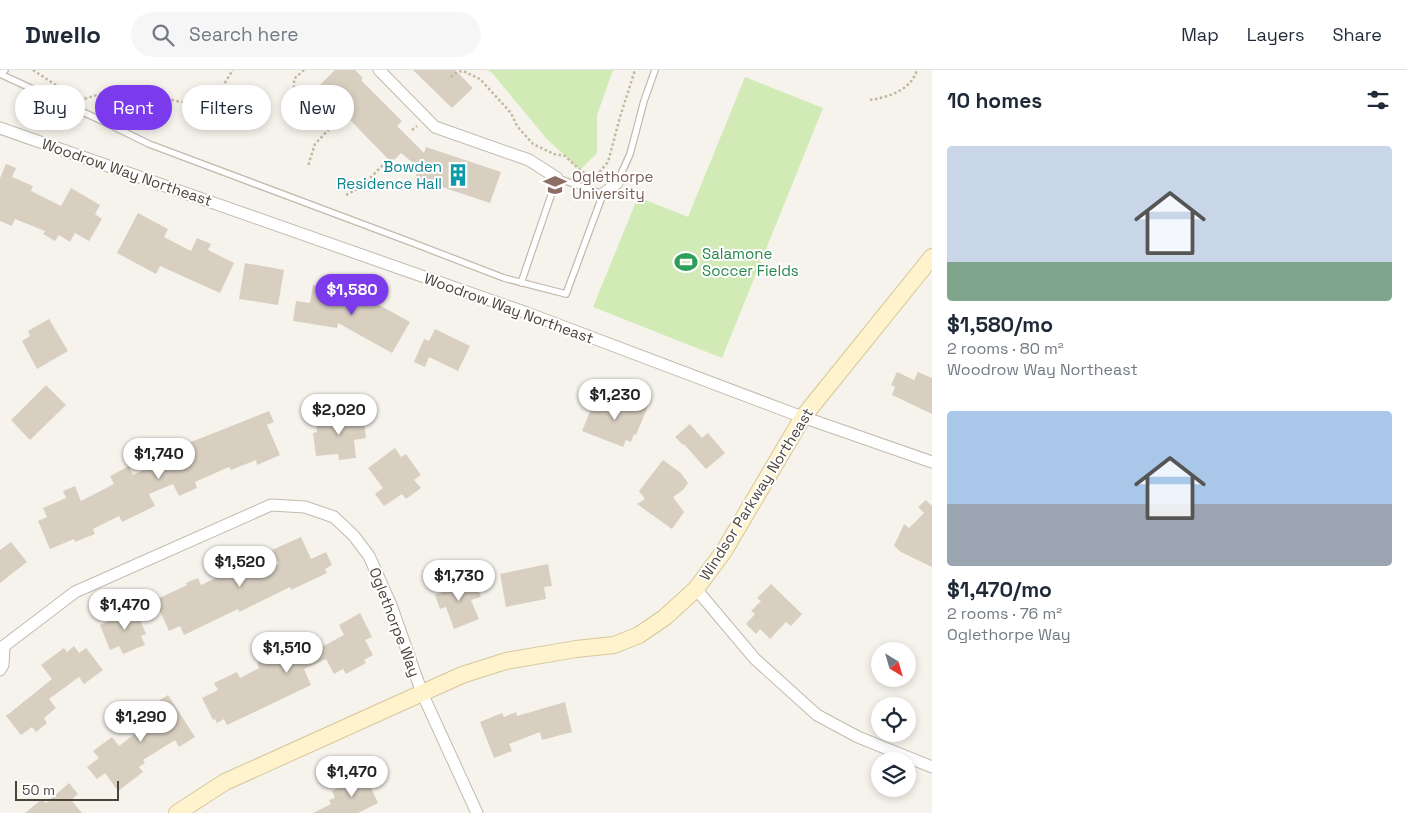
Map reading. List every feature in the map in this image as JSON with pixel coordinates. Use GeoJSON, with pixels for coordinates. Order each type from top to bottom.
{"type":"FeatureCollection","features":[{"type":"Feature","properties":{"kind":"street"},"geometry":{"type":"LineString","coordinates":[[379,70],[435,127],[529,160],[557,178]]}},
{"type":"Feature","properties":{"kind":"street","name":"Woodrow Way Northeast"},"geometry":{"type":"LineString","coordinates":[[0,128],[527,313],[803,417],[932,462]]}},
{"type":"Feature","properties":{"kind":"street"},"geometry":{"type":"LineString","coordinates":[[603,194],[617,183]]}},
{"type":"Feature","properties":{"kind":"street","name":"Windsor Parkway Northeast"},"geometry":{"type":"LineString","coordinates":[[177,813],[225,782],[462,675],[506,661],[576,649],[614,645],[639,635],[664,618],[696,589],[724,551],[803,417],[932,257]]}},
{"type":"Feature","properties":{"kind":"street","name":"Oglethorpe Way"},"geometry":{"type":"LineString","coordinates":[[2,647],[75,592],[271,504],[306,507],[334,517],[354,536],[369,556],[391,605],[422,693],[477,813]]}},
{"type":"Feature","properties":{"kind":"street"},"geometry":{"type":"LineString","coordinates":[[696,589],[755,659],[817,715],[858,737],[932,767]]}},
{"type":"Feature","properties":{"kind":"street"},"geometry":{"type":"LineString","coordinates":[[0,670],[3,665],[2,647]]}},
{"type":"Feature","properties":{"kind":"lane"},"geometry":{"type":"LineString","coordinates":[[5,70],[0,74],[149,144],[504,278],[521,283],[566,294],[603,194],[557,178],[521,283]]}},
{"type":"Feature","properties":{"kind":"lane"},"geometry":{"type":"LineString","coordinates":[[617,183],[630,154],[644,100],[655,70]]}},
{"type":"Feature","properties":{"kind":"path"},"geometry":{"type":"LineString","coordinates":[[33,70],[55,85]]}},
{"type":"Feature","properties":{"kind":"path"},"geometry":{"type":"LineString","coordinates":[[85,98],[107,92],[139,89],[150,91],[168,99],[192,102],[204,100],[213,96],[219,90],[233,70]]}},
{"type":"Feature","properties":{"kind":"path"},"geometry":{"type":"LineString","coordinates":[[304,70],[294,79],[294,87],[332,126],[315,144],[308,166]]}},
{"type":"Feature","properties":{"kind":"path"},"geometry":{"type":"LineString","coordinates":[[451,77],[457,72],[463,71],[480,79],[511,113],[517,126],[533,144],[548,152],[564,156],[580,170],[590,176],[596,176],[608,162],[635,70]]}},
{"type":"Feature","properties":{"kind":"path"},"geometry":{"type":"LineString","coordinates":[[870,100],[885,98],[899,92],[915,76],[917,70]]}},
{"type":"Feature","properties":{"kind":"path"},"geometry":{"type":"LineString","coordinates":[[346,195],[361,186],[386,163]]}},
{"type":"Feature","properties":{"kind":"green space"},"geometry":{"type":"Polygon","coordinates":[[[487,70],[613,70],[597,115],[597,153],[580,170],[546,138],[492,73],[487,70]]]}},
{"type":"Feature","properties":{"kind":"green space","name":"Salamone Soccer Fields"},"geometry":{"type":"Polygon","coordinates":[[[745,77],[823,108],[722,358],[593,307],[638,197],[688,217],[745,77]]]}},
{"type":"Feature","properties":{"kind":"building"},"geometry":{"type":"Polygon","coordinates":[[[335,70],[355,70],[363,78],[361,80],[402,121],[397,126],[424,153],[426,147],[501,172],[490,203],[415,178],[419,168],[401,153],[394,160],[390,161],[354,124],[354,85],[320,85],[335,70]]]}},
{"type":"Feature","properties":{"kind":"building"},"geometry":{"type":"Polygon","coordinates":[[[413,70],[455,70],[473,88],[452,108],[413,70]]]}},
{"type":"Feature","properties":{"kind":"building"},"geometry":{"type":"Polygon","coordinates":[[[6,164],[16,168],[12,177],[33,186],[31,191],[61,206],[71,188],[100,205],[95,214],[102,219],[89,241],[75,233],[70,242],[59,235],[55,241],[43,234],[45,231],[15,219],[12,226],[0,221],[0,178],[6,164]]]}},
{"type":"Feature","properties":{"kind":"building"},"geometry":{"type":"Polygon","coordinates":[[[138,213],[168,229],[164,237],[191,251],[197,238],[211,244],[208,250],[234,263],[220,293],[160,266],[156,274],[117,253],[138,213]]]}},
{"type":"Feature","properties":{"kind":"building"},"geometry":{"type":"Polygon","coordinates":[[[245,263],[284,270],[278,305],[239,299],[245,263]]]}},
{"type":"Feature","properties":{"kind":"building"},"geometry":{"type":"Polygon","coordinates":[[[313,285],[354,291],[410,322],[392,353],[338,323],[337,328],[293,321],[296,301],[310,303],[313,285]]]}},
{"type":"Feature","properties":{"kind":"building"},"geometry":{"type":"Polygon","coordinates":[[[49,319],[68,351],[37,369],[22,341],[30,336],[28,331],[49,319]]]}},
{"type":"Feature","properties":{"kind":"building"},"geometry":{"type":"Polygon","coordinates":[[[435,329],[470,346],[458,371],[429,357],[425,367],[414,362],[424,339],[429,341],[435,329]]]}},
{"type":"Feature","properties":{"kind":"building"},"geometry":{"type":"Polygon","coordinates":[[[897,372],[914,380],[918,372],[932,378],[932,414],[892,395],[895,387],[891,385],[897,372]]]}},
{"type":"Feature","properties":{"kind":"building"},"geometry":{"type":"Polygon","coordinates":[[[46,385],[66,405],[30,440],[11,420],[46,385]]]}},
{"type":"Feature","properties":{"kind":"building"},"geometry":{"type":"Polygon","coordinates":[[[596,397],[628,410],[632,399],[648,406],[636,435],[634,434],[631,442],[626,440],[623,447],[582,431],[596,397]]]}},
{"type":"Feature","properties":{"kind":"building"},"geometry":{"type":"Polygon","coordinates":[[[269,411],[274,422],[267,425],[280,455],[257,465],[256,460],[231,470],[229,467],[195,482],[197,488],[179,496],[173,484],[149,494],[155,506],[122,522],[119,516],[93,529],[95,534],[75,542],[74,539],[50,549],[38,521],[47,517],[43,508],[66,498],[63,491],[75,486],[81,501],[114,484],[110,476],[129,466],[133,475],[189,448],[186,444],[269,411]]]}},
{"type":"Feature","properties":{"kind":"building"},"geometry":{"type":"Polygon","coordinates":[[[363,414],[366,438],[354,440],[356,458],[339,460],[338,454],[316,456],[313,433],[317,432],[316,420],[363,414]]]}},
{"type":"Feature","properties":{"kind":"building"},"geometry":{"type":"Polygon","coordinates":[[[690,424],[702,438],[708,433],[725,453],[706,469],[684,444],[675,437],[690,424]]]}},
{"type":"Feature","properties":{"kind":"building"},"geometry":{"type":"Polygon","coordinates":[[[395,448],[401,457],[406,454],[421,475],[414,480],[421,488],[406,499],[402,494],[384,506],[375,494],[383,488],[368,468],[395,448]]]}},
{"type":"Feature","properties":{"kind":"building"},"geometry":{"type":"Polygon","coordinates":[[[663,460],[681,473],[688,483],[683,490],[673,497],[684,512],[672,529],[637,504],[645,499],[639,491],[663,460]]]}},
{"type":"Feature","properties":{"kind":"building"},"geometry":{"type":"Polygon","coordinates":[[[926,500],[932,506],[932,567],[901,552],[894,546],[904,524],[909,528],[924,513],[918,507],[926,500]]]}},
{"type":"Feature","properties":{"kind":"building"},"geometry":{"type":"Polygon","coordinates":[[[301,537],[311,559],[326,552],[332,565],[325,569],[327,573],[291,590],[290,587],[239,612],[238,609],[184,635],[180,626],[169,631],[155,600],[198,578],[201,585],[234,569],[232,564],[250,555],[258,573],[279,564],[272,550],[301,537]]]}},
{"type":"Feature","properties":{"kind":"building"},"geometry":{"type":"Polygon","coordinates":[[[11,542],[27,562],[0,583],[0,550],[11,542]]]}},
{"type":"Feature","properties":{"kind":"building"},"geometry":{"type":"Polygon","coordinates":[[[548,564],[552,586],[544,587],[546,599],[506,607],[500,574],[548,564]]]}},
{"type":"Feature","properties":{"kind":"building"},"geometry":{"type":"Polygon","coordinates":[[[462,577],[466,587],[476,583],[481,597],[471,600],[479,619],[454,629],[446,607],[440,609],[435,595],[448,590],[445,583],[462,577]]]}},
{"type":"Feature","properties":{"kind":"building"},"geometry":{"type":"Polygon","coordinates":[[[771,584],[802,614],[791,626],[786,622],[770,639],[760,629],[756,634],[746,624],[755,614],[751,611],[761,601],[757,598],[771,584]]]}},
{"type":"Feature","properties":{"kind":"building"},"geometry":{"type":"Polygon","coordinates":[[[134,606],[146,634],[141,636],[145,645],[123,654],[119,646],[110,650],[100,625],[120,616],[119,613],[134,606]]]}},
{"type":"Feature","properties":{"kind":"building"},"geometry":{"type":"Polygon","coordinates":[[[360,613],[372,637],[365,640],[373,655],[364,660],[366,663],[346,674],[343,669],[334,674],[326,659],[304,669],[311,685],[227,725],[224,719],[217,723],[215,719],[213,720],[202,698],[218,690],[214,683],[237,672],[240,678],[259,668],[257,663],[301,642],[307,655],[344,635],[339,625],[360,613]]]}},
{"type":"Feature","properties":{"kind":"building"},"geometry":{"type":"Polygon","coordinates":[[[74,646],[79,653],[86,648],[103,670],[84,684],[79,677],[49,699],[56,708],[44,718],[47,723],[36,732],[32,727],[21,735],[6,716],[52,679],[41,665],[64,648],[67,652],[74,646]]]}},
{"type":"Feature","properties":{"kind":"building"},"geometry":{"type":"Polygon","coordinates":[[[168,695],[195,737],[179,747],[175,740],[143,760],[145,763],[139,767],[143,772],[118,791],[105,773],[97,779],[87,767],[99,758],[93,751],[112,737],[119,746],[140,730],[132,718],[168,695]]]}},
{"type":"Feature","properties":{"kind":"building"},"geometry":{"type":"Polygon","coordinates":[[[565,702],[572,732],[542,740],[540,732],[509,744],[512,751],[494,758],[480,722],[502,713],[504,717],[516,712],[517,716],[565,702]]]}},
{"type":"Feature","properties":{"kind":"building"},"geometry":{"type":"Polygon","coordinates":[[[365,775],[378,803],[358,813],[313,813],[331,804],[329,800],[335,798],[332,791],[365,775]]]}},
{"type":"Feature","properties":{"kind":"building"},"geometry":{"type":"Polygon","coordinates":[[[69,783],[78,794],[71,800],[82,813],[25,813],[42,799],[46,803],[69,783]]]}},
{"type":"Feature","properties":{"kind":"place","name":"Bowden Residence Hall"},"geometry":{"type":"Point","coordinates":[458,175]}},
{"type":"Feature","properties":{"kind":"place","name":"Oglethorpe University"},"geometry":{"type":"Point","coordinates":[555,185]}},
{"type":"Feature","properties":{"kind":"place","name":"Salamone Soccer Fields"},"geometry":{"type":"Point","coordinates":[686,262]}}]}
